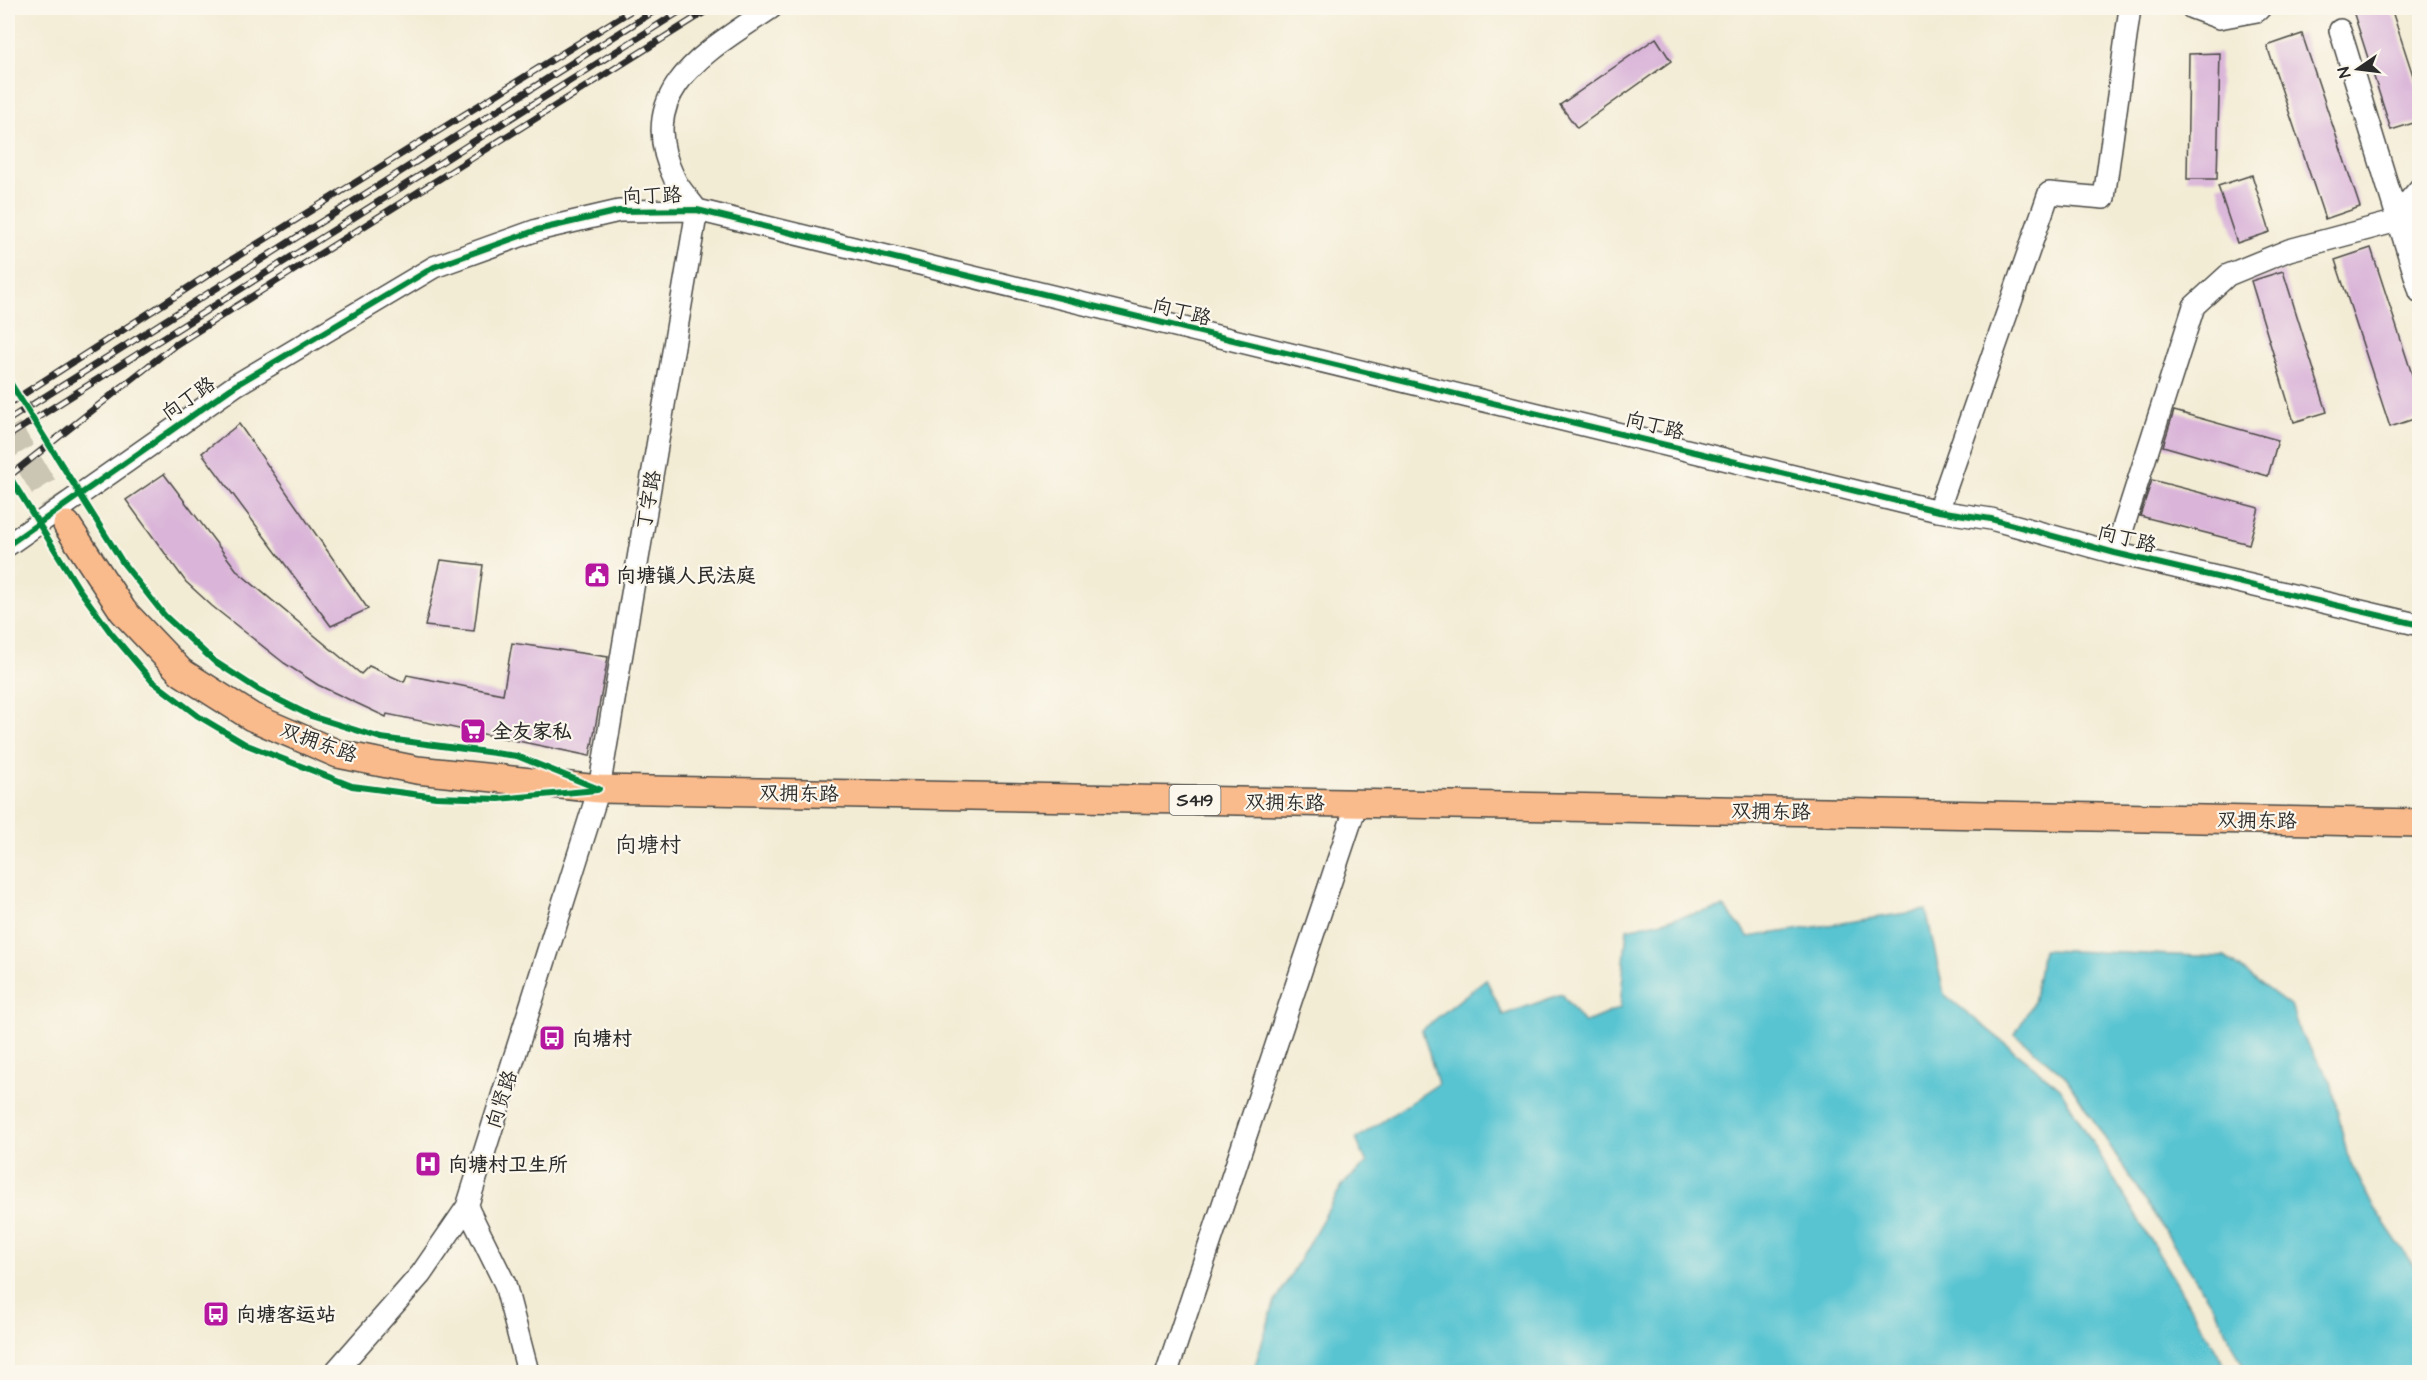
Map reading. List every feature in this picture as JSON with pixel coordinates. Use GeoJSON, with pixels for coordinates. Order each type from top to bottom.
{"type":"FeatureCollection","features":[{"type":"Feature","properties":{"kind":"main road","name":"双拥东路"},"geometry":{"type":"LineString","coordinates":[[67,525],[123,611],[181,672],[252,717],[338,754],[417,770],[599,789],[2420,823]]}},
{"type":"Feature","properties":{"kind":"street"},"geometry":{"type":"LineString","coordinates":[[697,210],[676,181],[664,149],[661,127],[665,107],[682,75],[709,51],[771,8]]}},
{"type":"Feature","properties":{"kind":"street"},"geometry":{"type":"LineString","coordinates":[[1938,511],[2049,193],[2104,198],[2130,8]]}},
{"type":"Feature","properties":{"kind":"street"},"geometry":{"type":"LineString","coordinates":[[2192,8],[2219,18],[2257,11],[2260,8]]}},
{"type":"Feature","properties":{"kind":"street"},"geometry":{"type":"LineString","coordinates":[[2340,30],[2393,223],[2420,292]]}},
{"type":"Feature","properties":{"kind":"street"},"geometry":{"type":"LineString","coordinates":[[2393,223],[2420,188]]}},
{"type":"Feature","properties":{"kind":"street","name":"向丁路"},"geometry":{"type":"LineString","coordinates":[[8,545],[236,385],[434,267],[537,230],[619,211],[697,210],[1938,511],[1991,519],[2115,553],[2420,625]]}},
{"type":"Feature","properties":{"kind":"street","name":"丁字路"},"geometry":{"type":"LineString","coordinates":[[599,789],[697,210]]}},
{"type":"Feature","properties":{"kind":"street"},"geometry":{"type":"LineString","coordinates":[[2115,553],[2194,306],[2228,275],[2289,250],[2420,218]]}},
{"type":"Feature","properties":{"kind":"street","name":"向贤路"},"geometry":{"type":"LineString","coordinates":[[335,1372],[421,1274],[466,1207],[599,789]]}},
{"type":"Feature","properties":{"kind":"street"},"geometry":{"type":"LineString","coordinates":[[1167,1372],[1357,803]]}},
{"type":"Feature","properties":{"kind":"street"},"geometry":{"type":"LineString","coordinates":[[466,1207],[505,1284],[528,1372]]}},
{"type":"Feature","properties":{"kind":"water"},"geometry":{"type":"Polygon","coordinates":[[[1724,907],[1749,937],[1926,910],[1944,994],[2060,1088],[2229,1372],[1253,1372],[1274,1304],[1343,1184],[1367,1163],[1356,1139],[1438,1084],[1422,1030],[1486,979],[1503,1015],[1562,994],[1584,1023],[1620,1008],[1627,929],[1724,907]]]}},
{"type":"Feature","properties":{"kind":"water"},"geometry":{"type":"Polygon","coordinates":[[[2043,950],[2225,957],[2291,1006],[2300,1033],[2331,1081],[2347,1154],[2372,1205],[2414,1267],[2419,1269],[2419,1372],[2246,1372],[2218,1314],[2065,1076],[2015,1034],[2033,1003],[2043,950]]]}},
{"type":"Feature","properties":{"kind":"building"},"geometry":{"type":"Polygon","coordinates":[[[2352,8],[2391,8],[2420,97],[2420,121],[2391,130],[2352,8]]]}},
{"type":"Feature","properties":{"kind":"building"},"geometry":{"type":"Polygon","coordinates":[[[2302,34],[2360,207],[2325,219],[2267,46],[2302,34]]]}},
{"type":"Feature","properties":{"kind":"building"},"geometry":{"type":"Polygon","coordinates":[[[1656,38],[1671,61],[1577,128],[1560,105],[1656,38]]]}},
{"type":"Feature","properties":{"kind":"building"},"geometry":{"type":"Polygon","coordinates":[[[2220,53],[2217,179],[2187,179],[2189,54],[2220,53]]]}},
{"type":"Feature","properties":{"kind":"building"},"geometry":{"type":"Polygon","coordinates":[[[2252,175],[2270,232],[2237,243],[2218,186],[2252,175]]]}},
{"type":"Feature","properties":{"kind":"building"},"geometry":{"type":"Polygon","coordinates":[[[2371,248],[2420,399],[2420,417],[2390,427],[2335,260],[2371,248]]]}},
{"type":"Feature","properties":{"kind":"building"},"geometry":{"type":"Polygon","coordinates":[[[2283,271],[2327,412],[2294,422],[2251,281],[2283,271]]]}},
{"type":"Feature","properties":{"kind":"building"},"geometry":{"type":"Polygon","coordinates":[[[2174,411],[2278,440],[2268,476],[2163,446],[2174,411]]]}},
{"type":"Feature","properties":{"kind":"building"},"geometry":{"type":"Polygon","coordinates":[[[239,424],[368,609],[331,626],[202,453],[239,424]]]}},
{"type":"Feature","properties":{"kind":"building"},"geometry":{"type":"Polygon","coordinates":[[[164,474],[238,572],[361,674],[369,666],[404,682],[407,675],[503,694],[512,643],[608,657],[590,756],[387,714],[386,717],[318,685],[284,663],[212,606],[186,582],[126,500],[164,474]]]}},
{"type":"Feature","properties":{"kind":"building"},"geometry":{"type":"Polygon","coordinates":[[[2152,480],[2259,508],[2249,544],[2140,516],[2152,480]]]}},
{"type":"Feature","properties":{"kind":"building"},"geometry":{"type":"Polygon","coordinates":[[[441,560],[483,565],[474,631],[425,626],[441,560]]]}},
{"type":"Feature","properties":{"kind":"tunnel"},"geometry":{"type":"LineString","coordinates":[[8,429],[67,525]]}},
{"type":"Feature","properties":{"kind":"railway"},"geometry":{"type":"LineString","coordinates":[[8,404],[225,264],[635,8]]}},
{"type":"Feature","properties":{"kind":"railway"},"geometry":{"type":"LineString","coordinates":[[8,420],[659,8]]}},
{"type":"Feature","properties":{"kind":"railway"},"geometry":{"type":"LineString","coordinates":[[8,436],[685,8]]}},
{"type":"Feature","properties":{"kind":"railway"},"geometry":{"type":"LineString","coordinates":[[8,477],[175,345],[711,8]]}},
{"type":"Feature","properties":{"kind":"cycle path"},"geometry":{"type":"LineString","coordinates":[[8,545],[236,385],[434,267],[537,230],[619,211],[697,210],[1938,511],[1991,519],[2115,553],[2420,625]]}},
{"type":"Feature","properties":{"kind":"cycle path"},"geometry":{"type":"LineString","coordinates":[[8,379],[123,563],[165,616],[214,661],[259,690],[311,716],[381,738],[517,756],[599,789]]}},
{"type":"Feature","properties":{"kind":"cycle path"},"geometry":{"type":"LineString","coordinates":[[8,474],[79,589],[111,633],[152,681],[198,716],[247,745],[352,786],[436,797],[499,799],[597,790]]}},
{"type":"Feature","properties":{"kind":"place","name":"向塘镇人民法庭"},"geometry":{"type":"Point","coordinates":[597,575]}},
{"type":"Feature","properties":{"kind":"place","name":"全友家私"},"geometry":{"type":"Point","coordinates":[473,731]}},
{"type":"Feature","properties":{"kind":"place","name":"向塘村"},"geometry":{"type":"Point","coordinates":[552,1038]}},
{"type":"Feature","properties":{"kind":"place","name":"向塘村卫生所"},"geometry":{"type":"Point","coordinates":[428,1164]}},
{"type":"Feature","properties":{"kind":"place","name":"向塘客运站"},"geometry":{"type":"Point","coordinates":[216,1314]}},
{"type":"Feature","properties":{"kind":"district","name":"向塘村"},"geometry":{"type":"Point","coordinates":[648,844]}}]}
